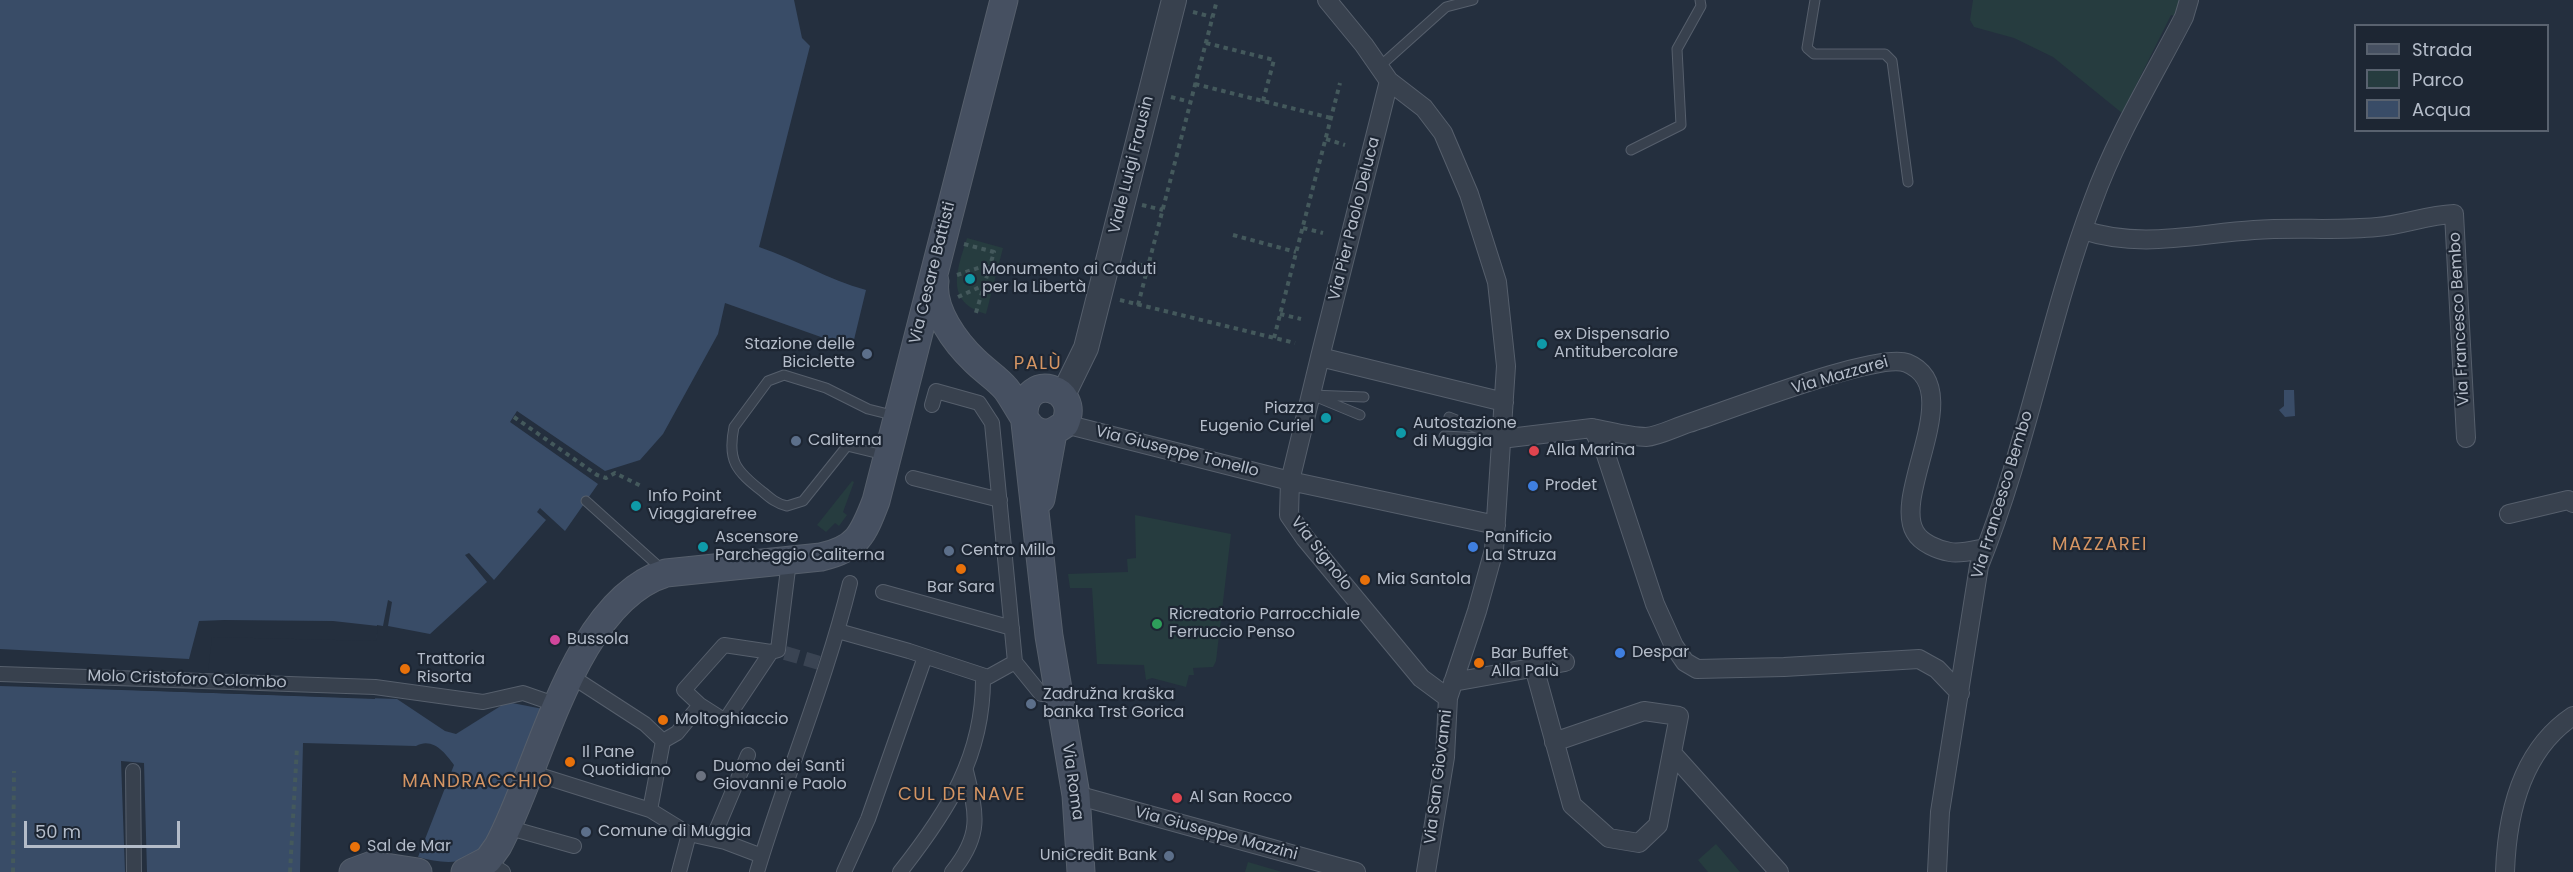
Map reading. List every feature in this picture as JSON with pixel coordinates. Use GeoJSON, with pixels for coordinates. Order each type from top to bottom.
{"type":"FeatureCollection","features":[{"type":"Feature","properties":{"kind":"main road","name":"Via Cesare Battisti"},"geometry":{"type":"LineString","coordinates":[[666,573],[821,557],[840,553],[855,544],[876,501],[916,341],[949,243],[1004,0]]}},
{"type":"Feature","properties":{"kind":"main road"},"geometry":{"type":"LineString","coordinates":[[949,243],[934,290],[951,332],[973,360],[1005,388],[1030,426],[1035,430],[1059,429]]}},
{"type":"Feature","properties":{"kind":"main road"},"geometry":{"type":"LineString","coordinates":[[1024,414],[1026,400],[1033,391],[1041,387],[1063,395],[1069,408],[1059,429],[1036,529]]}},
{"type":"Feature","properties":{"kind":"main road","name":"Via Roma"},"geometry":{"type":"LineString","coordinates":[[1024,414],[1052,693],[1076,795],[1080,872]]}},
{"type":"Feature","properties":{"kind":"main road"},"geometry":{"type":"LineString","coordinates":[[465,872],[488,860],[498,846],[551,710],[571,676],[582,650],[607,617],[650,578],[666,573]]}},
{"type":"Feature","properties":{"kind":"main road"},"geometry":{"type":"LineString","coordinates":[[353,872],[365,865],[418,872]]}},
{"type":"Feature","properties":{"kind":"street","name":"Via San Giovanni"},"geometry":{"type":"LineString","coordinates":[[1327,0],[1384,74],[1424,108],[1443,133],[1469,194],[1497,282],[1506,366],[1494,550],[1477,611],[1450,690],[1435,829],[1426,872]]}},
{"type":"Feature","properties":{"kind":"street","name":"Via Francesco Bembo"},"geometry":{"type":"LineString","coordinates":[[1937,872],[1940,812],[1960,693],[1966,633],[1979,566],[2012,474],[2083,230],[2108,164],[2184,16],[2189,0]]}},
{"type":"Feature","properties":{"kind":"street","name":"Viale Luigi Frausin"},"geometry":{"type":"LineString","coordinates":[[1063,395],[1086,348],[1179,5]]}},
{"type":"Feature","properties":{"kind":"street","name":"Via Pier Paolo Deluca"},"geometry":{"type":"LineString","coordinates":[[1311,395],[1384,74]]}},
{"type":"Feature","properties":{"kind":"street","name":"Via Francesco Bembo"},"geometry":{"type":"LineString","coordinates":[[2083,230],[2105,238],[2133,241],[2253,230],[2377,227],[2435,214],[2454,214],[2466,438]]}},
{"type":"Feature","properties":{"kind":"street"},"geometry":{"type":"LineString","coordinates":[[1320,357],[1504,402]]}},
{"type":"Feature","properties":{"kind":"street","name":"Via Mazzarei"},"geometry":{"type":"LineString","coordinates":[[1501,439],[1592,428],[1647,437],[1860,367],[1900,360],[1914,366],[1930,384],[1927,431],[1911,517],[1915,532],[1928,545],[1951,552],[1986,548]]}},
{"type":"Feature","properties":{"kind":"street"},"geometry":{"type":"LineString","coordinates":[[932,405],[936,391],[979,403],[992,423],[1015,662],[1041,694],[1052,693]]}},
{"type":"Feature","properties":{"kind":"street","name":"Via Signolo"},"geometry":{"type":"LineString","coordinates":[[1311,395],[1290,481],[1289,515],[1305,538],[1420,678],[1450,690]]}},
{"type":"Feature","properties":{"kind":"street"},"geometry":{"type":"LineString","coordinates":[[1592,428],[1605,452],[1655,604],[1674,646],[1685,662],[1697,669],[1919,659],[1937,669],[1960,693]]}},
{"type":"Feature","properties":{"kind":"street","name":"Via Giuseppe Tonello"},"geometry":{"type":"LineString","coordinates":[[1059,429],[1496,525]]}},
{"type":"Feature","properties":{"kind":"street"},"geometry":{"type":"LineString","coordinates":[[913,478],[1000,500]]}},
{"type":"Feature","properties":{"kind":"street"},"geometry":{"type":"LineString","coordinates":[[2509,514],[2568,500],[2573,503]]}},
{"type":"Feature","properties":{"kind":"street"},"geometry":{"type":"LineString","coordinates":[[778,652],[724,645],[684,690],[700,705],[725,721],[778,652],[788,569]]}},
{"type":"Feature","properties":{"kind":"street"},"geometry":{"type":"LineString","coordinates":[[757,872],[792,762],[838,631],[850,583]]}},
{"type":"Feature","properties":{"kind":"street"},"geometry":{"type":"LineString","coordinates":[[883,592],[950,613],[1012,628]]}},
{"type":"Feature","properties":{"kind":"street"},"geometry":{"type":"LineString","coordinates":[[838,631],[985,677],[1015,662]]}},
{"type":"Feature","properties":{"kind":"street"},"geometry":{"type":"LineString","coordinates":[[844,872],[868,819],[925,657]]}},
{"type":"Feature","properties":{"kind":"street"},"geometry":{"type":"LineString","coordinates":[[1450,690],[1566,662]]}},
{"type":"Feature","properties":{"kind":"street"},"geometry":{"type":"LineString","coordinates":[[1534,668],[1554,742],[1572,805],[1609,838],[1639,843],[1658,825],[1679,716],[1644,711],[1554,742]]}},
{"type":"Feature","properties":{"kind":"street","name":"Molo Cristoforo Colombo"},"geometry":{"type":"LineString","coordinates":[[0,674],[375,687],[483,702],[523,693],[551,710]]}},
{"type":"Feature","properties":{"kind":"street"},"geometry":{"type":"LineString","coordinates":[[571,676],[645,724],[663,741]]}},
{"type":"Feature","properties":{"kind":"street"},"geometry":{"type":"LineString","coordinates":[[900,872],[966,771],[977,742],[985,677]]}},
{"type":"Feature","properties":{"kind":"street"},"geometry":{"type":"LineString","coordinates":[[650,810],[663,741],[677,733],[700,705]]}},
{"type":"Feature","properties":{"kind":"street"},"geometry":{"type":"LineString","coordinates":[[2505,872],[2511,808],[2520,785],[2555,728],[2573,716]]}},
{"type":"Feature","properties":{"kind":"street"},"geometry":{"type":"LineString","coordinates":[[1672,753],[1779,872]]}},
{"type":"Feature","properties":{"kind":"street"},"geometry":{"type":"LineString","coordinates":[[716,837],[748,755]]}},
{"type":"Feature","properties":{"kind":"street"},"geometry":{"type":"LineString","coordinates":[[133,771],[134,872]]}},
{"type":"Feature","properties":{"kind":"street"},"geometry":{"type":"LineString","coordinates":[[952,872],[966,855],[975,832],[976,810],[966,771]]}},
{"type":"Feature","properties":{"kind":"street"},"geometry":{"type":"LineString","coordinates":[[539,775],[650,810],[689,834],[716,837],[762,856]]}},
{"type":"Feature","properties":{"kind":"street","name":"Via Giuseppe Mazzini"},"geometry":{"type":"LineString","coordinates":[[1076,795],[1356,872]]}},
{"type":"Feature","properties":{"kind":"street"},"geometry":{"type":"LineString","coordinates":[[517,830],[574,846]]}},
{"type":"Feature","properties":{"kind":"street"},"geometry":{"type":"LineString","coordinates":[[679,872],[689,834]]}},
{"type":"Feature","properties":{"kind":"lane"},"geometry":{"type":"LineString","coordinates":[[1384,74],[1446,7],[1473,0]]}},
{"type":"Feature","properties":{"kind":"lane"},"geometry":{"type":"LineString","coordinates":[[1631,150],[1681,125],[1677,49],[1701,6],[1700,0]]}},
{"type":"Feature","properties":{"kind":"lane"},"geometry":{"type":"LineString","coordinates":[[1815,0],[1808,48],[1814,54],[1885,54],[1892,61],[1908,182]]}},
{"type":"Feature","properties":{"kind":"lane"},"geometry":{"type":"LineString","coordinates":[[887,456],[847,446],[803,501],[787,506],[776,502],[738,471],[732,459],[731,446],[734,427],[768,381],[783,375],[826,388],[868,409],[898,417]]}},
{"type":"Feature","properties":{"kind":"lane"},"geometry":{"type":"LineString","coordinates":[[1311,395],[1364,397]]}},
{"type":"Feature","properties":{"kind":"lane"},"geometry":{"type":"LineString","coordinates":[[1311,395],[1360,415]]}},
{"type":"Feature","properties":{"kind":"lane"},"geometry":{"type":"LineString","coordinates":[[1449,417],[1501,439]]}},
{"type":"Feature","properties":{"kind":"lane"},"geometry":{"type":"LineString","coordinates":[[1444,436],[1501,439]]}},
{"type":"Feature","properties":{"kind":"lane"},"geometry":{"type":"LineString","coordinates":[[586,501],[666,573]]}},
{"type":"Feature","properties":{"kind":"path"},"geometry":{"type":"LineString","coordinates":[[1138,305],[1217,0]]}},
{"type":"Feature","properties":{"kind":"path"},"geometry":{"type":"LineString","coordinates":[[1179,5],[1212,17]]}},
{"type":"Feature","properties":{"kind":"path"},"geometry":{"type":"LineString","coordinates":[[1206,43],[1274,60],[1263,101]]}},
{"type":"Feature","properties":{"kind":"path"},"geometry":{"type":"LineString","coordinates":[[1274,338],[1340,83]]}},
{"type":"Feature","properties":{"kind":"path"},"geometry":{"type":"LineString","coordinates":[[1195,84],[1331,118]]}},
{"type":"Feature","properties":{"kind":"path"},"geometry":{"type":"LineString","coordinates":[[1161,94],[1190,102]]}},
{"type":"Feature","properties":{"kind":"path"},"geometry":{"type":"LineString","coordinates":[[1326,140],[1345,145]]}},
{"type":"Feature","properties":{"kind":"path"},"geometry":{"type":"LineString","coordinates":[[1133,203],[1163,210]]}},
{"type":"Feature","properties":{"kind":"path"},"geometry":{"type":"LineString","coordinates":[[1303,228],[1323,233]]}},
{"type":"Feature","properties":{"kind":"path"},"geometry":{"type":"LineString","coordinates":[[1233,236],[1296,252]]}},
{"type":"Feature","properties":{"kind":"path"},"geometry":{"type":"LineString","coordinates":[[949,243],[994,252],[975,316]]}},
{"type":"Feature","properties":{"kind":"path"},"geometry":{"type":"LineString","coordinates":[[1128,261],[1148,267]]}},
{"type":"Feature","properties":{"kind":"path"},"geometry":{"type":"LineString","coordinates":[[951,277],[991,264]]}},
{"type":"Feature","properties":{"kind":"path"},"geometry":{"type":"LineString","coordinates":[[952,300],[985,285]]}},
{"type":"Feature","properties":{"kind":"path"},"geometry":{"type":"LineString","coordinates":[[1118,300],[1295,343]]}},
{"type":"Feature","properties":{"kind":"path"},"geometry":{"type":"LineString","coordinates":[[1280,314],[1301,319]]}},
{"type":"Feature","properties":{"kind":"path"},"geometry":{"type":"LineString","coordinates":[[514,417],[597,475],[606,478],[608,475],[620,474],[644,487]]}},
{"type":"Feature","properties":{"kind":"path"},"geometry":{"type":"LineString","coordinates":[[290,872],[297,747]]}},
{"type":"Feature","properties":{"kind":"path"},"geometry":{"type":"LineString","coordinates":[[13,872],[14,771]]}},
{"type":"Feature","properties":{"kind":"green space"},"geometry":{"type":"Polygon","coordinates":[[[1973,0],[2179,0],[2175,16],[2171,15],[2122,113],[2053,57],[2014,38],[1974,27],[1970,20],[1973,0]]]}},
{"type":"Feature","properties":{"kind":"green space"},"geometry":{"type":"Polygon","coordinates":[[[967,238],[1003,248],[986,314],[973,309],[964,302],[959,293],[958,273],[967,238]]]}},
{"type":"Feature","properties":{"kind":"green space"},"geometry":{"type":"Polygon","coordinates":[[[852,481],[854,482],[843,512],[847,515],[839,526],[835,523],[826,532],[817,525],[852,481]]]}},
{"type":"Feature","properties":{"kind":"green space","name":"Ricreatorio Parrocchiale Ferruccio Penso"},"geometry":{"type":"Polygon","coordinates":[[[1135,515],[1231,534],[1216,661],[1213,667],[1193,668],[1194,675],[1189,675],[1186,687],[1152,678],[1146,680],[1144,665],[1097,664],[1092,588],[1070,588],[1068,574],[1128,572],[1127,559],[1136,558],[1135,515]]]}},
{"type":"Feature","properties":{"kind":"green space"},"geometry":{"type":"Polygon","coordinates":[[[1716,844],[1740,872],[1708,872],[1698,860],[1716,844]]]}},
{"type":"Feature","properties":{"kind":"green space"},"geometry":{"type":"Polygon","coordinates":[[[1248,862],[1282,872],[1245,872],[1248,862]]]}},
{"type":"Feature","properties":{"kind":"water"},"geometry":{"type":"Polygon","coordinates":[[[0,0],[794,0],[802,38],[810,46],[759,247],[838,281],[866,290],[852,348],[725,303],[718,334],[663,434],[640,460],[605,471],[517,411],[510,422],[598,484],[565,531],[540,508],[537,512],[546,520],[494,580],[469,553],[465,555],[487,582],[430,634],[388,626],[392,602],[388,600],[383,626],[377,625],[376,639],[210,634],[205,671],[0,665],[0,0]]]}},
{"type":"Feature","properties":{"kind":"water"},"geometry":{"type":"Polygon","coordinates":[[[2284,390],[2294,390],[2295,416],[2285,417],[2279,410],[2284,406],[2284,390]]]}},
{"type":"Feature","properties":{"kind":"water"},"geometry":{"type":"Polygon","coordinates":[[[0,686],[397,699],[445,731],[456,734],[507,702],[543,709],[516,783],[491,838],[476,854],[460,861],[444,862],[418,857],[454,765],[438,748],[428,743],[416,746],[303,743],[300,872],[147,872],[144,763],[121,761],[125,872],[0,872],[0,686]]]}},
{"type":"Feature","properties":{"kind":"pier"},"geometry":{"type":"Polygon","coordinates":[[[199,621],[333,621],[378,626],[376,641],[212,637],[208,672],[205,674],[0,668],[0,649],[189,659],[199,621]]]}},
{"type":"Feature","properties":{"kind":"pier"},"geometry":{"type":"Polygon","coordinates":[[[0,683],[375,696],[375,699],[0,685],[0,683]]]}},
{"type":"Feature","properties":{"kind":"tunnel"},"geometry":{"type":"LineString","coordinates":[[785,653],[823,664]]}},
{"type":"Feature","properties":{"kind":"place","name":"Monumento ai Caduti per la Libertà"},"geometry":{"type":"Point","coordinates":[970,279]}},
{"type":"Feature","properties":{"kind":"place","name":"ex Dispensario Antitubercolare"},"geometry":{"type":"Point","coordinates":[1542,344]}},
{"type":"Feature","properties":{"kind":"place","name":"Stazione delle Biciclette"},"geometry":{"type":"Point","coordinates":[867,354]}},
{"type":"Feature","properties":{"kind":"place","name":"Piazza Eugenio Curiel"},"geometry":{"type":"Point","coordinates":[1326,418]}},
{"type":"Feature","properties":{"kind":"place","name":"Autostazione di Muggia"},"geometry":{"type":"Point","coordinates":[1401,433]}},
{"type":"Feature","properties":{"kind":"place","name":"Caliterna"},"geometry":{"type":"Point","coordinates":[796,441]}},
{"type":"Feature","properties":{"kind":"place","name":"Alla Marina"},"geometry":{"type":"Point","coordinates":[1534,451]}},
{"type":"Feature","properties":{"kind":"place","name":"Prodet"},"geometry":{"type":"Point","coordinates":[1533,486]}},
{"type":"Feature","properties":{"kind":"place","name":"Info Point Viaggiarefree"},"geometry":{"type":"Point","coordinates":[636,506]}},
{"type":"Feature","properties":{"kind":"place","name":"Ascensore Parcheggio Caliterna"},"geometry":{"type":"Point","coordinates":[703,547]}},
{"type":"Feature","properties":{"kind":"place","name":"Panificio La Struza"},"geometry":{"type":"Point","coordinates":[1473,547]}},
{"type":"Feature","properties":{"kind":"place","name":"Centro Millo"},"geometry":{"type":"Point","coordinates":[949,551]}},
{"type":"Feature","properties":{"kind":"place","name":"Bar Sara"},"geometry":{"type":"Point","coordinates":[961,569]}},
{"type":"Feature","properties":{"kind":"place","name":"Mia Santola"},"geometry":{"type":"Point","coordinates":[1365,580]}},
{"type":"Feature","properties":{"kind":"place","name":"Ricreatorio Parrocchiale Ferruccio Penso"},"geometry":{"type":"Point","coordinates":[1157,624]}},
{"type":"Feature","properties":{"kind":"place","name":"Bussola"},"geometry":{"type":"Point","coordinates":[555,640]}},
{"type":"Feature","properties":{"kind":"place","name":"Despar"},"geometry":{"type":"Point","coordinates":[1620,653]}},
{"type":"Feature","properties":{"kind":"place","name":"Bar Buffet Alla Palù"},"geometry":{"type":"Point","coordinates":[1479,663]}},
{"type":"Feature","properties":{"kind":"place","name":"Trattoria Risorta"},"geometry":{"type":"Point","coordinates":[405,669]}},
{"type":"Feature","properties":{"kind":"place","name":"Zadružna kraška banka Trst Gorica"},"geometry":{"type":"Point","coordinates":[1031,704]}},
{"type":"Feature","properties":{"kind":"place","name":"Moltoghiaccio"},"geometry":{"type":"Point","coordinates":[663,720]}},
{"type":"Feature","properties":{"kind":"place","name":"Il Pane Quotidiano"},"geometry":{"type":"Point","coordinates":[570,762]}},
{"type":"Feature","properties":{"kind":"place","name":"Duomo dei Santi Giovanni e Paolo"},"geometry":{"type":"Point","coordinates":[701,776]}},
{"type":"Feature","properties":{"kind":"place","name":"Al San Rocco"},"geometry":{"type":"Point","coordinates":[1177,798]}},
{"type":"Feature","properties":{"kind":"place","name":"Comune di Muggia"},"geometry":{"type":"Point","coordinates":[586,832]}},
{"type":"Feature","properties":{"kind":"place","name":"Sal de Mar"},"geometry":{"type":"Point","coordinates":[355,847]}},
{"type":"Feature","properties":{"kind":"place","name":"UniCredit Bank"},"geometry":{"type":"Point","coordinates":[1169,856]}},
{"type":"Feature","properties":{"kind":"district","name":"PALÙ"},"geometry":{"type":"Point","coordinates":[1038,364]}},
{"type":"Feature","properties":{"kind":"district","name":"MAZZAREI"},"geometry":{"type":"Point","coordinates":[2100,545]}},
{"type":"Feature","properties":{"kind":"district","name":"MANDRACCHIO"},"geometry":{"type":"Point","coordinates":[478,782]}},
{"type":"Feature","properties":{"kind":"district","name":"CUL DE NAVE"},"geometry":{"type":"Point","coordinates":[962,795]}}]}
